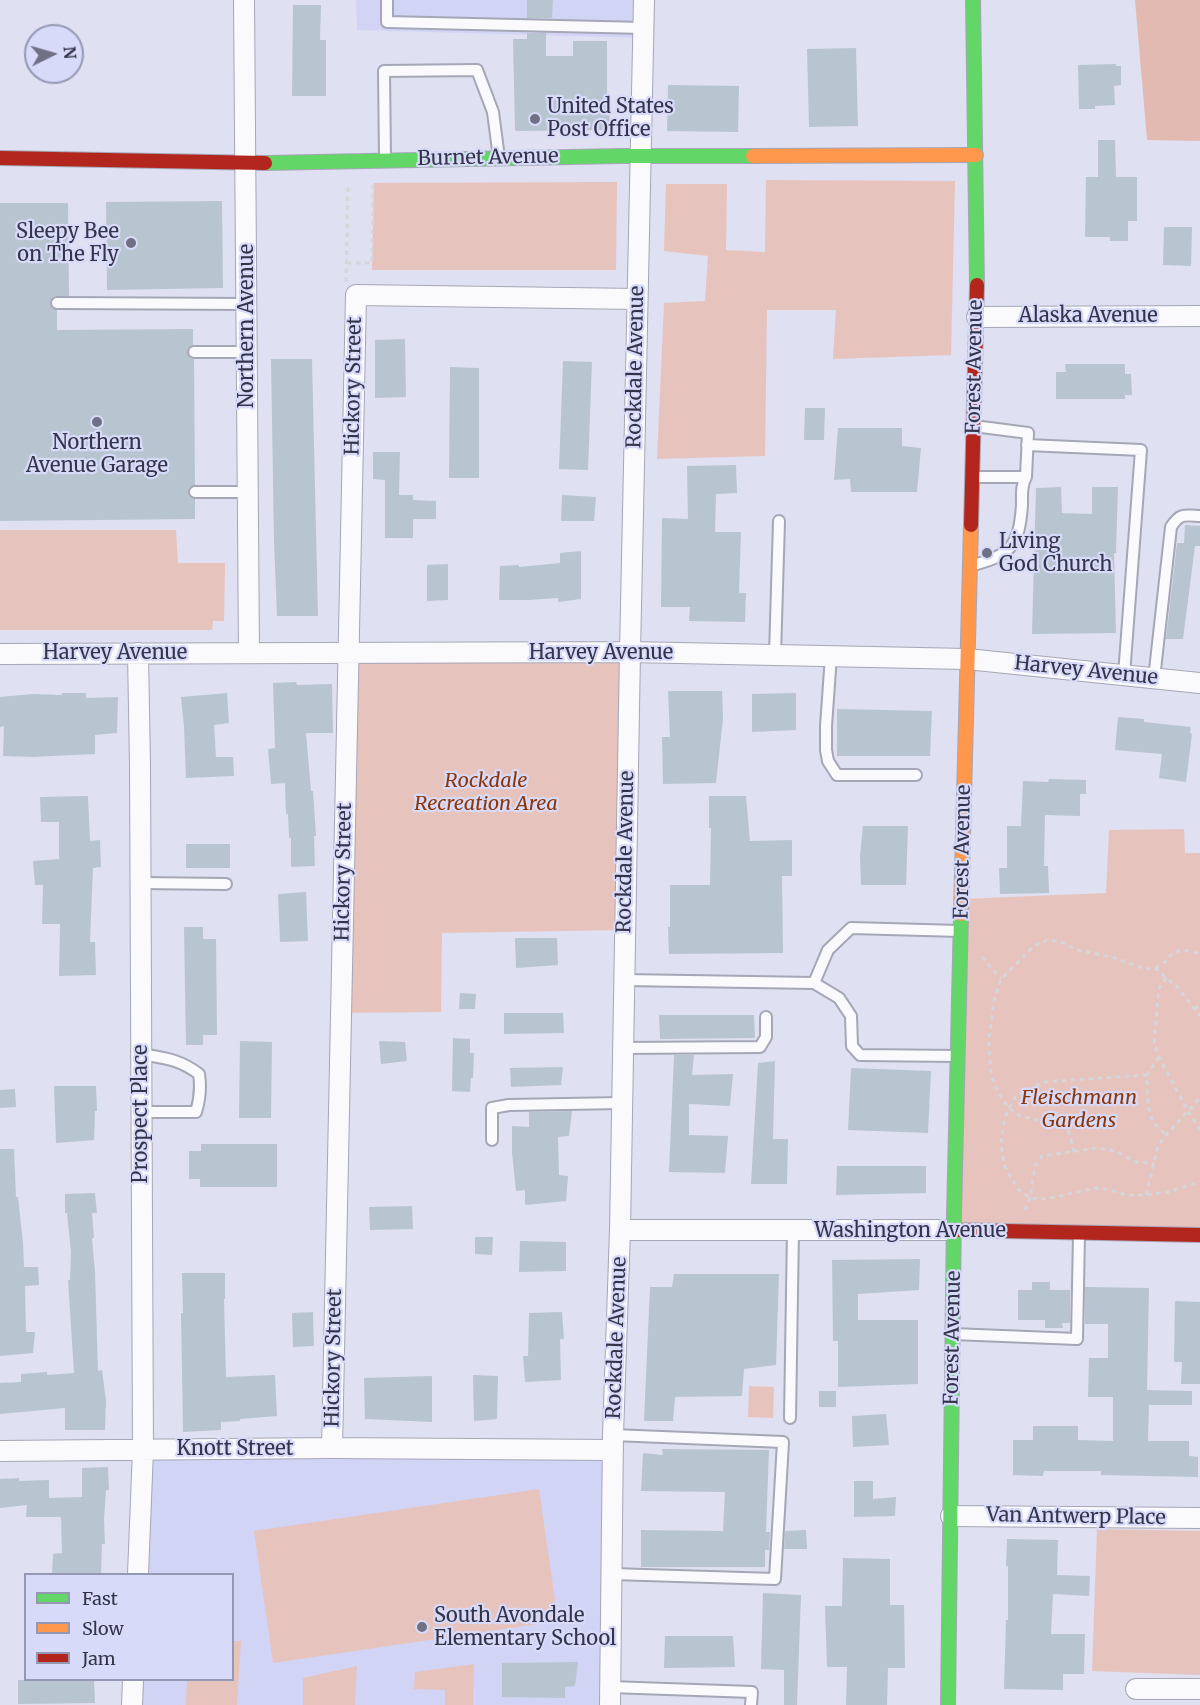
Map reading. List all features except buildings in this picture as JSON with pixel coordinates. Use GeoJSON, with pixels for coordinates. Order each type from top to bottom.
{"type":"FeatureCollection","features":[{"type":"Feature","properties":{"kind":"street","name":"Northern Avenue"},"geometry":{"type":"LineString","coordinates":[[244,0],[249,652]]}},
{"type":"Feature","properties":{"kind":"street","name":"Rockdale Avenue"},"geometry":{"type":"LineString","coordinates":[[610,1696],[613,1443],[620,1230],[644,0]]}},
{"type":"Feature","properties":{"kind":"street","name":"Forest Avenue"},"geometry":{"type":"LineString","coordinates":[[948,1705],[954,1230],[977,317],[973,0]]}},
{"type":"Feature","properties":{"kind":"street","name":"Burnet Avenue"},"geometry":{"type":"LineString","coordinates":[[0,158],[246,163],[640,156],[976,155]]}},
{"type":"Feature","properties":{"kind":"street","name":"Hickory Street"},"geometry":{"type":"LineString","coordinates":[[333,1448],[356,295],[637,299]]}},
{"type":"Feature","properties":{"kind":"street","name":"Alaska Avenue"},"geometry":{"type":"LineString","coordinates":[[977,317],[1200,316]]}},
{"type":"Feature","properties":{"kind":"street","name":"Harvey Avenue"},"geometry":{"type":"LineString","coordinates":[[0,654],[630,652],[967,659],[1200,683]]}},
{"type":"Feature","properties":{"kind":"street","name":"Prospect Place"},"geometry":{"type":"LineString","coordinates":[[138,653],[143,1450],[138,1573]]}},
{"type":"Feature","properties":{"kind":"street","name":"Washington Avenue"},"geometry":{"type":"LineString","coordinates":[[620,1230],[954,1230],[1200,1235]]}},
{"type":"Feature","properties":{"kind":"street","name":"Knott Street"},"geometry":{"type":"LineString","coordinates":[[0,1451],[613,1443]]}},
{"type":"Feature","properties":{"kind":"street","name":"Van Antwerp Place"},"geometry":{"type":"LineString","coordinates":[[951,1516],[1200,1518]]}},
{"type":"Feature","properties":{"kind":"street"},"geometry":{"type":"LineString","coordinates":[[132,1705],[133,1681]]}},
{"type":"Feature","properties":{"kind":"street"},"geometry":{"type":"LineString","coordinates":[[1136,1689],[1200,1689]]}},
{"type":"Feature","properties":{"kind":"lane"},"geometry":{"type":"LineString","coordinates":[[387,0],[387,22],[644,28]]}},
{"type":"Feature","properties":{"kind":"lane"},"geometry":{"type":"LineString","coordinates":[[379,160],[384,71],[477,70],[493,112],[499,158]]}},
{"type":"Feature","properties":{"kind":"lane"},"geometry":{"type":"LineString","coordinates":[[57,303],[247,304]]}},
{"type":"Feature","properties":{"kind":"lane"},"geometry":{"type":"LineString","coordinates":[[194,352],[247,352]]}},
{"type":"Feature","properties":{"kind":"lane"},"geometry":{"type":"LineString","coordinates":[[970,566],[1004,554],[1012,546],[1017,536],[1023,483],[1026,477],[1028,433],[974,426]]}},
{"type":"Feature","properties":{"kind":"lane"},"geometry":{"type":"LineString","coordinates":[[1027,445],[1142,450],[1124,675]]}},
{"type":"Feature","properties":{"kind":"lane"},"geometry":{"type":"LineString","coordinates":[[972,477],[1026,477]]}},
{"type":"Feature","properties":{"kind":"lane"},"geometry":{"type":"LineString","coordinates":[[195,492],[248,492]]}},
{"type":"Feature","properties":{"kind":"lane"},"geometry":{"type":"LineString","coordinates":[[1154,679],[1171,527],[1176,519],[1184,514],[1200,516]]}},
{"type":"Feature","properties":{"kind":"lane"},"geometry":{"type":"LineString","coordinates":[[775,655],[779,520]]}},
{"type":"Feature","properties":{"kind":"lane"},"geometry":{"type":"LineString","coordinates":[[831,656],[826,750],[828,761],[837,775],[916,775]]}},
{"type":"Feature","properties":{"kind":"lane"},"geometry":{"type":"LineString","coordinates":[[140,883],[226,885]]}},
{"type":"Feature","properties":{"kind":"lane"},"geometry":{"type":"LineString","coordinates":[[814,983],[828,950],[851,928],[961,931]]}},
{"type":"Feature","properties":{"kind":"lane"},"geometry":{"type":"LineString","coordinates":[[624,980],[814,983],[839,998],[851,1016],[852,1046],[860,1055],[958,1056]]}},
{"type":"Feature","properties":{"kind":"lane"},"geometry":{"type":"LineString","coordinates":[[623,1048],[760,1047],[766,1037],[766,1017]]}},
{"type":"Feature","properties":{"kind":"lane"},"geometry":{"type":"LineString","coordinates":[[141,1054],[168,1058],[185,1064],[199,1074],[200,1082],[200,1099],[196,1112],[141,1112]]}},
{"type":"Feature","properties":{"kind":"lane"},"geometry":{"type":"LineString","coordinates":[[492,1140],[492,1108],[509,1105],[622,1103]]}},
{"type":"Feature","properties":{"kind":"lane"},"geometry":{"type":"LineString","coordinates":[[790,1418],[793,1230]]}},
{"type":"Feature","properties":{"kind":"lane"},"geometry":{"type":"LineString","coordinates":[[952,1334],[1077,1339],[1079,1233]]}},
{"type":"Feature","properties":{"kind":"lane"},"geometry":{"type":"LineString","coordinates":[[612,1574],[775,1579],[783,1442],[613,1443]]}},
{"type":"Feature","properties":{"kind":"lane"},"geometry":{"type":"LineString","coordinates":[[610,1696],[752,1692],[751,1705]]}},
{"type":"Feature","properties":{"kind":"path"},"geometry":{"type":"LineString","coordinates":[[347,263],[372,263],[379,160]]}},
{"type":"Feature","properties":{"kind":"path"},"geometry":{"type":"LineString","coordinates":[[1074,1152],[1068,1132],[1059,1125],[1020,1116],[1009,1108],[999,1094],[991,1076],[989,1040],[994,1001],[1001,979],[1034,946],[1047,940],[1059,942],[1077,950],[1112,957],[1145,969],[1155,968],[1165,962],[1173,952],[1184,950],[1200,956]]}},
{"type":"Feature","properties":{"kind":"path"},"geometry":{"type":"LineString","coordinates":[[1155,968],[1178,988],[1200,1016]]}},
{"type":"Feature","properties":{"kind":"path"},"geometry":{"type":"LineString","coordinates":[[1166,978],[1159,988],[1154,1043],[1159,1057],[1200,1130]]}},
{"type":"Feature","properties":{"kind":"path"},"geometry":{"type":"LineString","coordinates":[[1195,1009],[1200,1004]]}},
{"type":"Feature","properties":{"kind":"path"},"geometry":{"type":"LineString","coordinates":[[1159,1057],[1147,1075],[1148,1103],[1152,1121],[1166,1134]]}},
{"type":"Feature","properties":{"kind":"path"},"geometry":{"type":"LineString","coordinates":[[1147,1075],[1043,1082],[1015,1097],[1003,1126],[1001,1144],[1004,1165],[1018,1189],[1030,1198],[1046,1199],[1095,1188],[1126,1195],[1146,1195],[1168,1192],[1200,1182]]}},
{"type":"Feature","properties":{"kind":"path"},"geometry":{"type":"LineString","coordinates":[[1146,1195],[1158,1146],[1166,1134],[1200,1098]]}},
{"type":"Feature","properties":{"kind":"path"},"geometry":{"type":"LineString","coordinates":[[1011,1231],[1022,1218],[1030,1198],[1035,1166],[1042,1156],[1097,1148],[1114,1151],[1136,1162],[1154,1163]]}},
{"type":"Feature","properties":{"kind":"shaded area"},"geometry":{"type":"Polygon","coordinates":[[[356,0],[644,0],[643,38],[357,30],[356,0]]]}},
{"type":"Feature","properties":{"kind":"shaded area"},"geometry":{"type":"Polygon","coordinates":[[[1135,0],[1200,0],[1200,141],[1147,140],[1135,0]]]}},
{"type":"Feature","properties":{"kind":"shaded area","name":"South Avondale Elementary School"},"geometry":{"type":"Polygon","coordinates":[[[143,1450],[613,1450],[610,1705],[132,1705],[133,1681],[234,1681],[234,1573],[138,1573],[143,1450]]]}},
{"type":"Feature","properties":{"kind":"green space"},"geometry":{"type":"Polygon","coordinates":[[[766,180],[955,181],[951,355],[833,359],[836,310],[767,310],[765,456],[657,459],[664,303],[705,301],[708,256],[664,251],[666,184],[727,184],[726,250],[765,252],[766,180]]]}},
{"type":"Feature","properties":{"kind":"green space"},"geometry":{"type":"Polygon","coordinates":[[[617,182],[616,270],[372,270],[374,183],[617,182]]]}},
{"type":"Feature","properties":{"kind":"green space"},"geometry":{"type":"Polygon","coordinates":[[[0,530],[176,530],[178,563],[225,563],[224,621],[213,621],[212,630],[0,630],[0,530]]]}},
{"type":"Feature","properties":{"kind":"green space","name":"Rockdale Recreation Area"},"geometry":{"type":"Polygon","coordinates":[[[349,652],[630,652],[625,930],[442,933],[441,1012],[341,1013],[349,652]]]}},
{"type":"Feature","properties":{"kind":"green space","name":"Fleischmann Gardens"},"geometry":{"type":"Polygon","coordinates":[[[1184,829],[1185,853],[1200,853],[1200,1235],[954,1230],[961,899],[1106,893],[1109,830],[1184,829]]]}},
{"type":"Feature","properties":{"kind":"green space"},"geometry":{"type":"Polygon","coordinates":[[[749,1386],[774,1387],[773,1418],[748,1417],[749,1386]]]}},
{"type":"Feature","properties":{"kind":"green space"},"geometry":{"type":"Polygon","coordinates":[[[539,1489],[558,1621],[273,1663],[254,1531],[539,1489]]]}},
{"type":"Feature","properties":{"kind":"green space"},"geometry":{"type":"Polygon","coordinates":[[[1097,1529],[1200,1531],[1200,1675],[1092,1671],[1097,1529]]]}},
{"type":"Feature","properties":{"kind":"green space"},"geometry":{"type":"Polygon","coordinates":[[[234,1641],[241,1641],[237,1705],[186,1705],[187,1681],[234,1681],[234,1641]]]}},
{"type":"Feature","properties":{"kind":"green space"},"geometry":{"type":"Polygon","coordinates":[[[474,1664],[473,1705],[445,1705],[445,1690],[414,1689],[415,1672],[474,1664]]]}},
{"type":"Feature","properties":{"kind":"green space"},"geometry":{"type":"Polygon","coordinates":[[[357,1666],[355,1705],[303,1705],[303,1678],[357,1666]]]}},
{"type":"Feature","properties":{"kind":"traffic: fast"},"geometry":{"type":"LineString","coordinates":[[973,0],[977,285]]}},
{"type":"Feature","properties":{"kind":"traffic: fast"},"geometry":{"type":"LineString","coordinates":[[265,163],[621,156],[753,156]]}},
{"type":"Feature","properties":{"kind":"traffic: fast"},"geometry":{"type":"LineString","coordinates":[[948,1705],[954,1215],[961,914]]}},
{"type":"Feature","properties":{"kind":"traffic: slow"},"geometry":{"type":"LineString","coordinates":[[753,156],[976,155]]}},
{"type":"Feature","properties":{"kind":"traffic: slow"},"geometry":{"type":"LineString","coordinates":[[961,914],[971,525]]}},
{"type":"Feature","properties":{"kind":"traffic: jam"},"geometry":{"type":"LineString","coordinates":[[0,158],[265,163]]}},
{"type":"Feature","properties":{"kind":"traffic: jam"},"geometry":{"type":"LineString","coordinates":[[971,525],[977,285]]}},
{"type":"Feature","properties":{"kind":"traffic: jam"},"geometry":{"type":"LineString","coordinates":[[954,1230],[1200,1235]]}},
{"type":"Feature","properties":{"kind":"place","name":"United States Post Office"},"geometry":{"type":"Point","coordinates":[535,119]}},
{"type":"Feature","properties":{"kind":"place","name":"Sleepy Bee on The Fly"},"geometry":{"type":"Point","coordinates":[131,243]}},
{"type":"Feature","properties":{"kind":"place","name":"Northern Avenue Garage"},"geometry":{"type":"Point","coordinates":[97,422]}},
{"type":"Feature","properties":{"kind":"place","name":"Living God Church"},"geometry":{"type":"Point","coordinates":[987,553]}},
{"type":"Feature","properties":{"kind":"place","name":"South Avondale Elementary School"},"geometry":{"type":"Point","coordinates":[422,1627]}}]}
